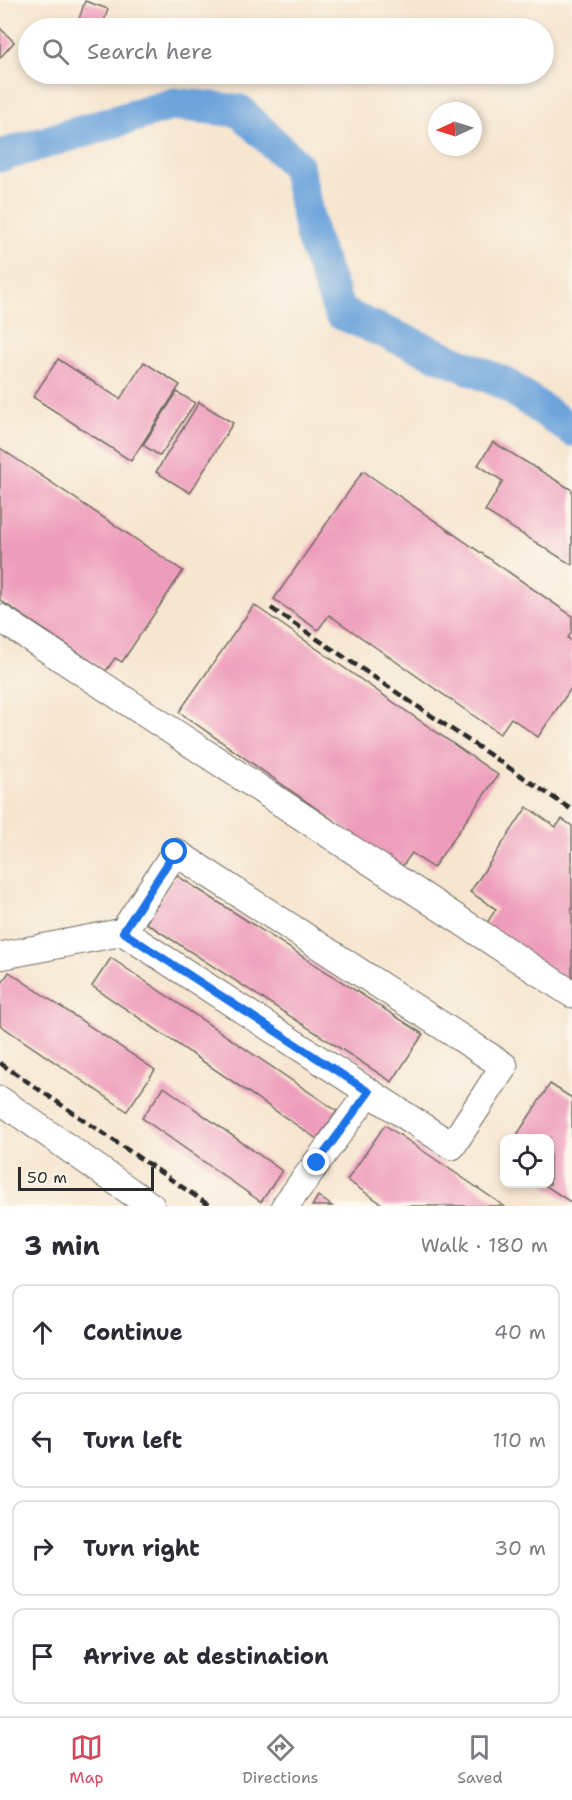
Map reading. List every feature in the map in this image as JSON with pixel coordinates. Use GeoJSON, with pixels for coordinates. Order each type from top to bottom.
{"type":"FeatureCollection","features":[{"type":"Feature","properties":{"kind":"street"},"geometry":{"type":"LineString","coordinates":[[0,618],[572,994]]}},
{"type":"Feature","properties":{"kind":"street"},"geometry":{"type":"LineString","coordinates":[[0,956],[123,932],[452,1146],[504,1066],[175,852],[123,932]]}},
{"type":"Feature","properties":{"kind":"street"},"geometry":{"type":"LineString","coordinates":[[285,1206],[369,1092]]}},
{"type":"Feature","properties":{"kind":"street"},"geometry":{"type":"LineString","coordinates":[[0,1100],[151,1206]]}},
{"type":"Feature","properties":{"kind":"building"},"geometry":{"type":"Polygon","coordinates":[[[85,1],[108,9],[105,18],[79,18],[85,1]]]}},
{"type":"Feature","properties":{"kind":"building"},"geometry":{"type":"Polygon","coordinates":[[[0,28],[14,42],[0,58],[0,28]]]}},
{"type":"Feature","properties":{"kind":"building"},"geometry":{"type":"Polygon","coordinates":[[[58,359],[120,399],[144,362],[180,385],[131,461],[33,397],[58,359]]]}},
{"type":"Feature","properties":{"kind":"building"},"geometry":{"type":"Polygon","coordinates":[[[177,392],[195,403],[160,456],[143,445],[177,392]]]}},
{"type":"Feature","properties":{"kind":"building"},"geometry":{"type":"Polygon","coordinates":[[[199,402],[233,423],[190,493],[156,472],[199,402]]]}},
{"type":"Feature","properties":{"kind":"building"},"geometry":{"type":"Polygon","coordinates":[[[493,442],[572,490],[572,565],[485,511],[503,481],[478,465],[493,442]]]}},
{"type":"Feature","properties":{"kind":"building"},"geometry":{"type":"Polygon","coordinates":[[[0,448],[183,571],[122,662],[115,658],[106,671],[0,600],[0,448]]]}},
{"type":"Feature","properties":{"kind":"building"},"geometry":{"type":"Polygon","coordinates":[[[363,471],[572,616],[572,631],[568,638],[572,641],[572,687],[538,737],[511,718],[500,734],[329,615],[318,630],[274,599],[363,471]]]}},
{"type":"Feature","properties":{"kind":"building"},"geometry":{"type":"Polygon","coordinates":[[[254,605],[498,775],[433,868],[412,853],[401,868],[179,712],[254,605]]]}},
{"type":"Feature","properties":{"kind":"building"},"geometry":{"type":"Polygon","coordinates":[[[527,807],[556,827],[562,819],[572,826],[572,985],[485,926],[496,909],[470,892],[527,807]]]}},
{"type":"Feature","properties":{"kind":"building"},"geometry":{"type":"Polygon","coordinates":[[[176,875],[423,1034],[392,1082],[146,923],[176,875]]]}},
{"type":"Feature","properties":{"kind":"building"},"geometry":{"type":"Polygon","coordinates":[[[111,958],[337,1111],[317,1139],[92,986],[111,958]]]}},
{"type":"Feature","properties":{"kind":"building"},"geometry":{"type":"Polygon","coordinates":[[[9,972],[155,1070],[127,1111],[0,1025],[0,986],[9,972]]]}},
{"type":"Feature","properties":{"kind":"building"},"geometry":{"type":"Polygon","coordinates":[[[550,1084],[572,1098],[572,1203],[549,1188],[554,1188],[554,1134],[518,1134],[550,1084]]]}},
{"type":"Feature","properties":{"kind":"building"},"geometry":{"type":"Polygon","coordinates":[[[164,1087],[282,1171],[261,1202],[142,1118],[164,1087]]]}},
{"type":"Feature","properties":{"kind":"building"},"geometry":{"type":"Polygon","coordinates":[[[385,1125],[504,1206],[385,1206],[347,1180],[385,1125]]]}},
{"type":"Feature","properties":{"kind":"building"},"geometry":{"type":"Polygon","coordinates":[[[318,1196],[332,1206],[312,1206],[318,1196]]]}},
{"type":"Feature","properties":{"kind":"waterway"},"geometry":{"type":"LineString","coordinates":[[0,156],[174,104],[240,111],[297,166],[312,237],[340,313],[504,383],[572,430]]}},
{"type":"Feature","properties":{"kind":"railway"},"geometry":{"type":"LineString","coordinates":[[271,608],[572,810]]}},
{"type":"Feature","properties":{"kind":"railway"},"geometry":{"type":"LineString","coordinates":[[0,1063],[210,1206]]}},
{"type":"Feature","properties":{"kind":"route"},"geometry":{"type":"LineString","coordinates":[[175,852],[123,932],[369,1092],[317,1163]]}}]}
